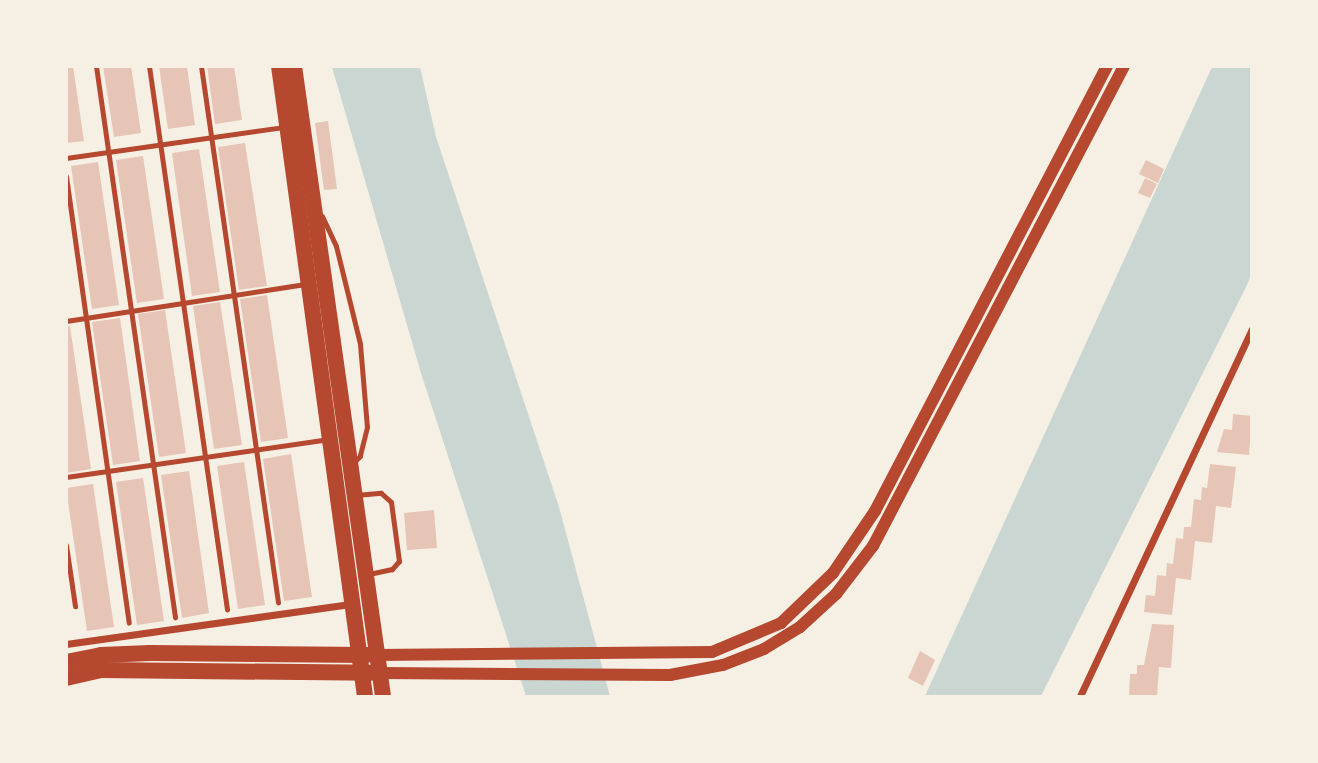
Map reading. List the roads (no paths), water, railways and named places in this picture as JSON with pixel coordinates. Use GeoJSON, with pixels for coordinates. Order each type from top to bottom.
{"type":"FeatureCollection","features":[{"type":"Feature","properties":{"kind":"main road"},"geometry":{"type":"LineString","coordinates":[[279,66],[350,604],[365,696]]}},
{"type":"Feature","properties":{"kind":"main road"},"geometry":{"type":"LineString","coordinates":[[294,66],[383,696]]}},
{"type":"Feature","properties":{"kind":"main road"},"geometry":{"type":"LineString","coordinates":[[66,662],[101,654],[376,655]]}},
{"type":"Feature","properties":{"kind":"main road"},"geometry":{"type":"LineString","coordinates":[[66,678],[100,670],[380,673]]}},
{"type":"Feature","properties":{"kind":"street"},"geometry":{"type":"LineString","coordinates":[[376,655],[511,652],[607,656],[712,652],[754,638],[781,623],[833,573],[875,511],[955,363],[1107,66]]}},
{"type":"Feature","properties":{"kind":"street"},"geometry":{"type":"LineString","coordinates":[[380,673],[670,675],[723,665],[764,649],[800,626],[835,594],[873,547],[1124,66]]}},
{"type":"Feature","properties":{"kind":"street"},"geometry":{"type":"LineString","coordinates":[[1080,696],[1251,329]]}},
{"type":"Feature","properties":{"kind":"street"},"geometry":{"type":"LineString","coordinates":[[66,644],[350,604]]}},
{"type":"Feature","properties":{"kind":"lane"},"geometry":{"type":"LineString","coordinates":[[96,66],[175,617]]}},
{"type":"Feature","properties":{"kind":"lane"},"geometry":{"type":"LineString","coordinates":[[149,66],[227,609]]}},
{"type":"Feature","properties":{"kind":"lane"},"geometry":{"type":"LineString","coordinates":[[201,66],[278,602]]}},
{"type":"Feature","properties":{"kind":"lane"},"geometry":{"type":"LineString","coordinates":[[66,158],[287,127]]}},
{"type":"Feature","properties":{"kind":"lane"},"geometry":{"type":"LineString","coordinates":[[66,176],[129,623]]}},
{"type":"Feature","properties":{"kind":"lane"},"geometry":{"type":"LineString","coordinates":[[312,194],[336,246],[360,344],[367,427],[360,456],[351,464]]}},
{"type":"Feature","properties":{"kind":"lane"},"geometry":{"type":"LineString","coordinates":[[66,321],[308,284]]}},
{"type":"Feature","properties":{"kind":"lane"},"geometry":{"type":"LineString","coordinates":[[66,477],[328,439]]}},
{"type":"Feature","properties":{"kind":"lane"},"geometry":{"type":"LineString","coordinates":[[355,495],[381,493],[391,502],[399,561],[392,569],[365,574]]}},
{"type":"Feature","properties":{"kind":"lane"},"geometry":{"type":"LineString","coordinates":[[66,545],[75,606]]}}]}
